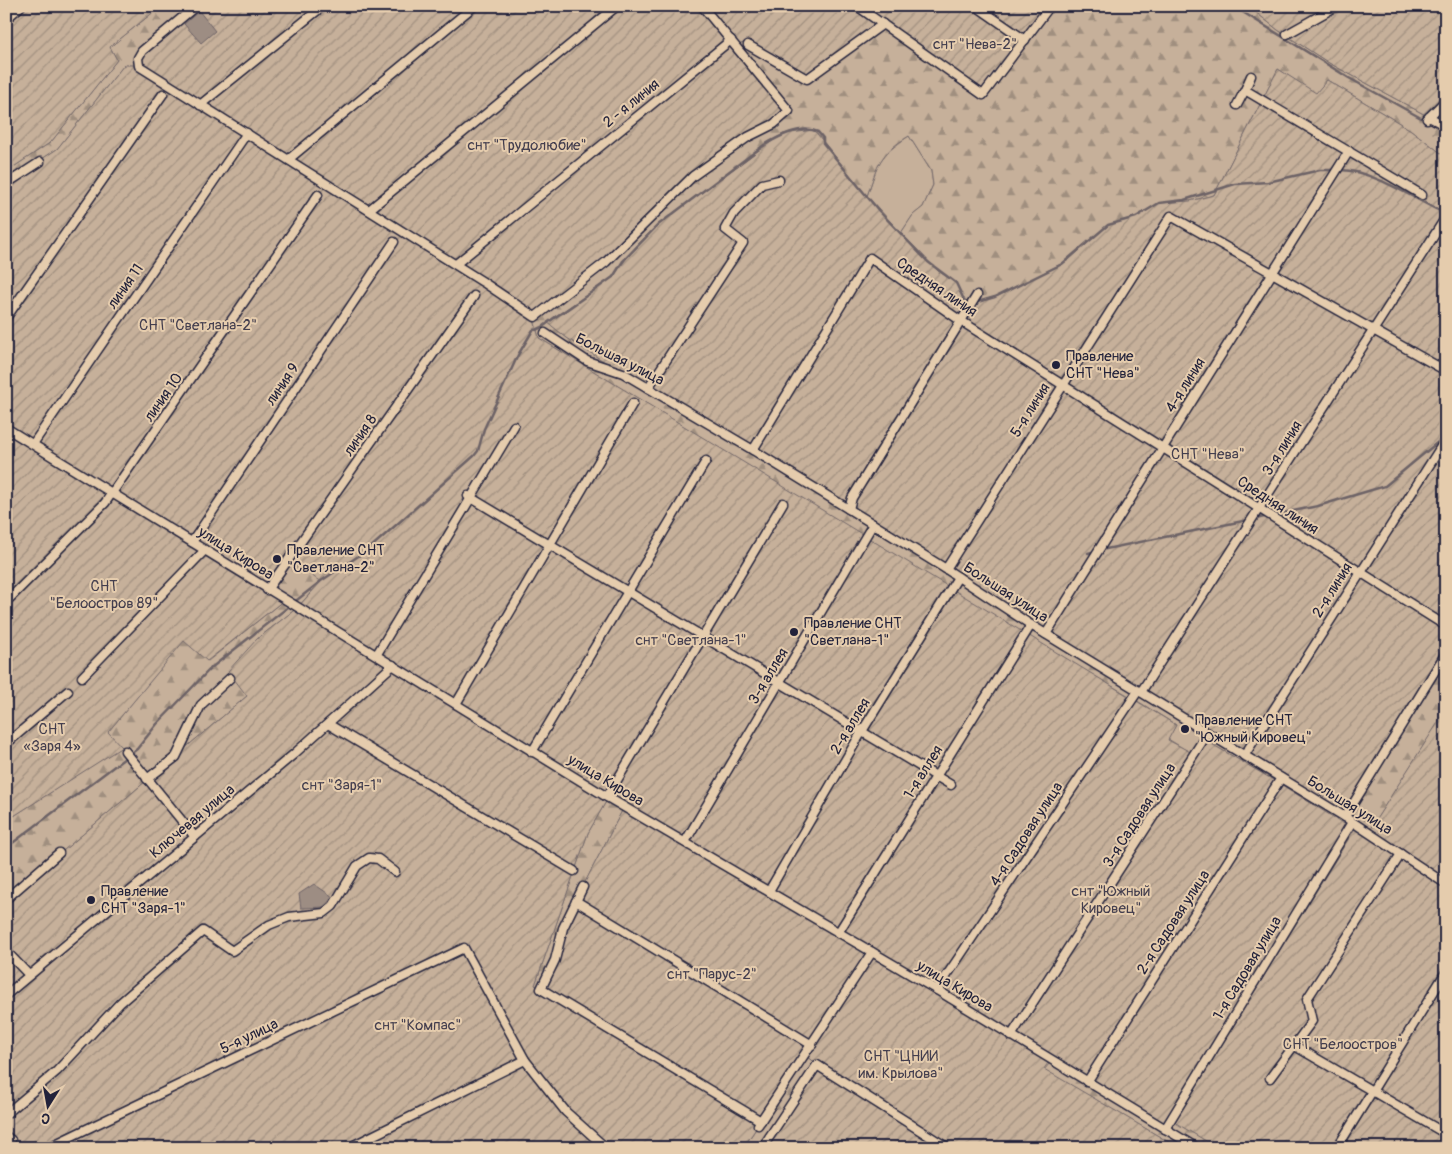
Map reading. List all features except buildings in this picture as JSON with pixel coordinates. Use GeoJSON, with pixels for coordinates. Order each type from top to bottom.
{"type":"FeatureCollection","features":[{"type":"Feature","properties":{"kind":"street"},"geometry":{"type":"LineString","coordinates":[[6,19],[21,6]]}},
{"type":"Feature","properties":{"kind":"street"},"geometry":{"type":"LineString","coordinates":[[196,6],[142,51],[138,58],[139,66],[456,264],[535,318],[605,262],[693,176],[748,137],[774,124],[789,111],[702,6]]}},
{"type":"Feature","properties":{"kind":"street"},"geometry":{"type":"LineString","coordinates":[[200,105],[323,6]]}},
{"type":"Feature","properties":{"kind":"street"},"geometry":{"type":"LineString","coordinates":[[289,159],[474,6]]}},
{"type":"Feature","properties":{"kind":"street"},"geometry":{"type":"LineString","coordinates":[[369,210],[617,6]]}},
{"type":"Feature","properties":{"kind":"street"},"geometry":{"type":"LineString","coordinates":[[857,6],[984,95],[1050,6]]}},
{"type":"Feature","properties":{"kind":"street"},"geometry":{"type":"LineString","coordinates":[[976,6],[1025,40]]}},
{"type":"Feature","properties":{"kind":"street"},"geometry":{"type":"LineString","coordinates":[[1287,34],[1337,6]]}},
{"type":"Feature","properties":{"kind":"street"},"geometry":{"type":"LineString","coordinates":[[748,45],[807,79],[882,24]]}},
{"type":"Feature","properties":{"kind":"street","name":"2 - я линия"},"geometry":{"type":"LineString","coordinates":[[456,264],[731,40]]}},
{"type":"Feature","properties":{"kind":"street"},"geometry":{"type":"LineString","coordinates":[[1237,105],[1251,76]]}},
{"type":"Feature","properties":{"kind":"street"},"geometry":{"type":"LineString","coordinates":[[1245,90],[1422,194]]}},
{"type":"Feature","properties":{"kind":"street"},"geometry":{"type":"LineString","coordinates":[[6,318],[163,94]]}},
{"type":"Feature","properties":{"kind":"street"},"geometry":{"type":"LineString","coordinates":[[1446,100],[1428,118],[1446,126]]}},
{"type":"Feature","properties":{"kind":"street","name":"линия 11"},"geometry":{"type":"LineString","coordinates":[[33,444],[247,133]]}},
{"type":"Feature","properties":{"kind":"street","name":"4-я линия"},"geometry":{"type":"LineString","coordinates":[[1046,634],[1349,151]]}},
{"type":"Feature","properties":{"kind":"street"},"geometry":{"type":"LineString","coordinates":[[6,184],[40,162]]}},
{"type":"Feature","properties":{"kind":"street"},"geometry":{"type":"LineString","coordinates":[[648,388],[743,243],[725,229],[730,221],[745,200],[762,184],[779,180]]}},
{"type":"Feature","properties":{"kind":"street","name":"линия 10"},"geometry":{"type":"LineString","coordinates":[[10,598],[105,504],[318,195]]}},
{"type":"Feature","properties":{"kind":"street","name":"5-я линия"},"geometry":{"type":"LineString","coordinates":[[946,569],[1171,216],[1272,273]]}},
{"type":"Feature","properties":{"kind":"street","name":"3-я линия"},"geometry":{"type":"LineString","coordinates":[[1139,692],[1260,509],[1446,217]]}},
{"type":"Feature","properties":{"kind":"street","name":"линия 9"},"geometry":{"type":"LineString","coordinates":[[192,542],[394,242]]}},
{"type":"Feature","properties":{"kind":"street","name":"Средняя линия"},"geometry":{"type":"LineString","coordinates":[[754,450],[870,258],[961,321],[1163,446],[1359,573],[1446,626]]}},
{"type":"Feature","properties":{"kind":"street"},"geometry":{"type":"LineString","coordinates":[[1272,273],[1446,371]]}},
{"type":"Feature","properties":{"kind":"street","name":"линия 8"},"geometry":{"type":"LineString","coordinates":[[267,590],[474,296]]}},
{"type":"Feature","properties":{"kind":"street"},"geometry":{"type":"LineString","coordinates":[[849,509],[852,498],[976,296]]}},
{"type":"Feature","properties":{"kind":"street","name":"Большая улица"},"geometry":{"type":"LineString","coordinates":[[545,333],[588,361],[623,373],[754,450],[946,569],[1031,625],[1345,817],[1446,884]]}},
{"type":"Feature","properties":{"kind":"street"},"geometry":{"type":"LineString","coordinates":[[456,704],[633,403]]}},
{"type":"Feature","properties":{"kind":"street"},"geometry":{"type":"LineString","coordinates":[[378,654],[514,426]]}},
{"type":"Feature","properties":{"kind":"street","name":"улица Кирова"},"geometry":{"type":"LineString","coordinates":[[6,428],[206,550],[267,590],[378,654],[606,797],[937,990],[1197,1148]]}},
{"type":"Feature","properties":{"kind":"street","name":"2-я линия"},"geometry":{"type":"LineString","coordinates":[[1244,756],[1446,439]]}},
{"type":"Feature","properties":{"kind":"street"},"geometry":{"type":"LineString","coordinates":[[532,752],[706,461]]}},
{"type":"Feature","properties":{"kind":"street"},"geometry":{"type":"LineString","coordinates":[[470,497],[628,590],[861,733],[951,785]]}},
{"type":"Feature","properties":{"kind":"street"},"geometry":{"type":"LineString","coordinates":[[606,797],[783,503]]}},
{"type":"Feature","properties":{"kind":"street","name":"3-я аллея"},"geometry":{"type":"LineString","coordinates":[[685,842],[873,524]]}},
{"type":"Feature","properties":{"kind":"street"},"geometry":{"type":"LineString","coordinates":[[82,677],[206,550]]}},
{"type":"Feature","properties":{"kind":"street","name":"2-я аллея"},"geometry":{"type":"LineString","coordinates":[[769,891],[861,733],[958,577]]}},
{"type":"Feature","properties":{"kind":"street","name":"1-я аллея"},"geometry":{"type":"LineString","coordinates":[[838,933],[1031,625]]}},
{"type":"Feature","properties":{"kind":"street"},"geometry":{"type":"LineString","coordinates":[[1345,817],[1446,653]]}},
{"type":"Feature","properties":{"kind":"street","name":"Ключевая улица"},"geometry":{"type":"LineString","coordinates":[[6,995],[328,724],[394,664]]}},
{"type":"Feature","properties":{"kind":"street"},"geometry":{"type":"LineString","coordinates":[[147,779],[176,756],[201,705],[230,678]]}},
{"type":"Feature","properties":{"kind":"street"},"geometry":{"type":"LineString","coordinates":[[6,744],[68,691]]}},
{"type":"Feature","properties":{"kind":"street","name":"4-я Садовая улица"},"geometry":{"type":"LineString","coordinates":[[937,990],[1139,692]]}},
{"type":"Feature","properties":{"kind":"street"},"geometry":{"type":"LineString","coordinates":[[328,724],[574,871]]}},
{"type":"Feature","properties":{"kind":"street","name":"3-я Садовая улица"},"geometry":{"type":"LineString","coordinates":[[1011,1036],[1207,734]]}},
{"type":"Feature","properties":{"kind":"street"},"geometry":{"type":"LineString","coordinates":[[125,751],[195,836]]}},
{"type":"Feature","properties":{"kind":"street","name":"2-я Садовая улица"},"geometry":{"type":"LineString","coordinates":[[1087,1082],[1281,778]]}},
{"type":"Feature","properties":{"kind":"street","name":"1-я Садовая улица"},"geometry":{"type":"LineString","coordinates":[[1165,1129],[1352,822]]}},
{"type":"Feature","properties":{"kind":"street"},"geometry":{"type":"LineString","coordinates":[[6,899],[59,853]]}},
{"type":"Feature","properties":{"kind":"street"},"geometry":{"type":"LineString","coordinates":[[1270,1078],[1312,1021],[1307,999],[1401,854]]}},
{"type":"Feature","properties":{"kind":"street"},"geometry":{"type":"LineString","coordinates":[[6,1114],[57,1071],[120,1003],[203,930],[232,951],[269,925],[289,917],[324,913],[333,906],[357,866],[369,858],[378,859],[395,872]]}},
{"type":"Feature","properties":{"kind":"street"},"geometry":{"type":"LineString","coordinates":[[583,888],[563,928],[555,960],[541,989],[760,1123],[872,952]]}},
{"type":"Feature","properties":{"kind":"street"},"geometry":{"type":"LineString","coordinates":[[576,901],[812,1045]]}},
{"type":"Feature","properties":{"kind":"street","name":"5-я улица"},"geometry":{"type":"LineString","coordinates":[[47,1148],[464,948],[525,1060]]}},
{"type":"Feature","properties":{"kind":"street"},"geometry":{"type":"LineString","coordinates":[[6,951],[29,975]]}},
{"type":"Feature","properties":{"kind":"street"},"geometry":{"type":"LineString","coordinates":[[1337,1148],[1446,972]]}},
{"type":"Feature","properties":{"kind":"street"},"geometry":{"type":"LineString","coordinates":[[1295,1046],[1446,1134]]}},
{"type":"Feature","properties":{"kind":"street"},"geometry":{"type":"LineString","coordinates":[[348,1148],[525,1060],[566,1112],[606,1148]]}},
{"type":"Feature","properties":{"kind":"street"},"geometry":{"type":"LineString","coordinates":[[762,1148],[817,1065],[948,1148]]}},
{"type":"Feature","properties":{"kind":"green space"},"geometry":{"type":"Polygon","coordinates":[[[21,6],[161,6],[110,47],[117,60],[51,142],[6,172],[6,19],[21,6]]]}},
{"type":"Feature","properties":{"kind":"green space"},"geometry":{"type":"Polygon","coordinates":[[[161,6],[196,6],[139,66],[124,65],[57,149],[6,183],[6,172],[51,142],[117,60],[110,47],[161,6]]]}},
{"type":"Feature","properties":{"kind":"green space"},"geometry":{"type":"Polygon","coordinates":[[[196,6],[1050,6],[983,95],[887,27],[807,79],[743,43],[737,46],[787,108],[774,124],[693,176],[606,262],[533,316],[539,338],[1176,725],[1168,740],[1194,754],[1203,739],[1349,827],[1164,1128],[1050,1060],[1044,1069],[1179,1148],[762,1148],[817,1065],[805,1055],[743,1148],[6,1148],[6,899],[247,696],[228,671],[257,639],[297,608],[321,582],[289,560],[270,585],[284,600],[207,661],[184,641],[108,732],[122,747],[6,821],[6,183],[57,149],[124,65],[139,65],[142,51],[196,6]],[[608,798],[588,833],[535,985],[541,989],[580,892],[624,807],[608,798]]]}},
{"type":"Feature","properties":{"kind":"green space","name":"снт \"Нева-2\""},"geometry":{"type":"Polygon","coordinates":[[[1050,6],[1248,6],[1278,30],[1329,63],[1446,126],[1446,157],[1411,130],[1327,80],[1316,94],[1278,69],[1214,195],[1190,201],[1159,203],[1136,217],[1108,225],[1069,260],[998,296],[980,301],[965,302],[956,283],[938,271],[901,233],[913,215],[923,207],[933,185],[931,171],[909,136],[885,154],[877,168],[867,196],[823,143],[823,139],[803,132],[787,133],[770,141],[739,166],[687,202],[637,245],[613,277],[548,322],[567,338],[624,374],[1136,690],[1131,697],[1065,659],[539,338],[533,316],[737,47],[743,42],[807,79],[887,27],[1050,6]]]}},
{"type":"Feature","properties":{"kind":"green space"},"geometry":{"type":"Polygon","coordinates":[[[1248,6],[1446,6],[1446,126],[1329,63],[1278,30],[1248,6]]]}},
{"type":"Feature","properties":{"kind":"green space","name":"СНТ \"Нева\""},"geometry":{"type":"Polygon","coordinates":[[[1278,69],[1316,93],[1327,80],[1411,130],[1446,157],[1446,653],[1344,816],[624,374],[567,338],[547,322],[613,277],[632,251],[658,225],[755,153],[783,134],[814,130],[879,211],[938,271],[956,283],[965,302],[980,301],[998,296],[1069,260],[1108,225],[1136,217],[1159,203],[1190,201],[1214,195],[1278,69]]]}},
{"type":"Feature","properties":{"kind":"green space"},"geometry":{"type":"Polygon","coordinates":[[[909,136],[931,171],[933,185],[923,207],[913,215],[901,233],[867,196],[880,161],[909,136]]]}},
{"type":"Feature","properties":{"kind":"green space"},"geometry":{"type":"Polygon","coordinates":[[[289,559],[321,581],[297,608],[257,639],[247,696],[6,899],[6,821],[121,747],[108,732],[184,640],[208,661],[284,600],[268,590],[289,559]]]}},
{"type":"Feature","properties":{"kind":"green space"},"geometry":{"type":"Polygon","coordinates":[[[1446,653],[1446,711],[1368,832],[1298,923],[1175,1122],[1218,1148],[1179,1148],[1044,1070],[1282,785],[1203,739],[1446,653]]]}},
{"type":"Feature","properties":{"kind":"green space"},"geometry":{"type":"Polygon","coordinates":[[[1136,690],[1209,735],[1194,755],[1168,739],[1176,725],[1131,697],[1136,690]]]}},
{"type":"Feature","properties":{"kind":"green space","name":"СНТ \"Белоостров\""},"geometry":{"type":"Polygon","coordinates":[[[1446,710],[1446,1148],[1218,1148],[1174,1122],[1357,825],[1368,832],[1446,710]]]}},
{"type":"Feature","properties":{"kind":"green space"},"geometry":{"type":"Polygon","coordinates":[[[608,798],[624,807],[580,892],[541,989],[535,985],[588,833],[608,798]]]}},
{"type":"Feature","properties":{"kind":"green space"},"geometry":{"type":"Polygon","coordinates":[[[805,1055],[817,1065],[762,1148],[743,1148],[805,1055]]]}},
{"type":"Feature","properties":{"kind":"shaded area"},"geometry":{"type":"Polygon","coordinates":[[[199,11],[215,31],[201,43],[184,24],[199,11]]]}},
{"type":"Feature","properties":{"kind":"shaded area"},"geometry":{"type":"Polygon","coordinates":[[[314,884],[333,897],[324,907],[301,908],[299,894],[314,884]]]}},
{"type":"Feature","properties":{"kind":"waterway"},"geometry":{"type":"LineString","coordinates":[[1233,6],[1349,78],[1421,118]]}},
{"type":"Feature","properties":{"kind":"waterway"},"geometry":{"type":"LineString","coordinates":[[6,848],[137,749],[157,724],[211,668],[321,581],[369,549],[474,456],[478,451],[484,429],[518,355],[533,330],[544,326],[613,277],[623,261],[658,225],[776,138],[797,130],[818,132],[823,138],[823,143],[879,211],[928,262],[956,283],[965,302],[974,303],[995,297],[1062,264],[1108,225],[1136,217],[1159,203],[1184,200],[1235,184],[1268,182],[1320,170],[1333,170]]}},
{"type":"Feature","properties":{"kind":"waterway"},"geometry":{"type":"LineString","coordinates":[[1341,170],[1365,174],[1378,179],[1438,210],[1446,202]]}},
{"type":"Feature","properties":{"kind":"waterway"},"geometry":{"type":"LineString","coordinates":[[1273,515],[1318,506],[1385,486],[1444,437]]}},
{"type":"Feature","properties":{"kind":"waterway"},"geometry":{"type":"LineString","coordinates":[[1256,519],[1268,516]]}},
{"type":"Feature","properties":{"kind":"waterway"},"geometry":{"type":"LineString","coordinates":[[1101,550],[1248,520]]}},
{"type":"Feature","properties":{"kind":"waterway"},"geometry":{"type":"LineString","coordinates":[[1088,553],[1096,551]]}},
{"type":"Feature","properties":{"kind":"place","name":"Правление СНТ \"Нева\""},"geometry":{"type":"Point","coordinates":[1056,365]}},
{"type":"Feature","properties":{"kind":"place","name":"Правление СНТ \"Светлана-2\""},"geometry":{"type":"Point","coordinates":[277,559]}},
{"type":"Feature","properties":{"kind":"place","name":"Правление СНТ \"Светлана-1\""},"geometry":{"type":"Point","coordinates":[794,632]}},
{"type":"Feature","properties":{"kind":"place","name":"Правление СНТ \"Южный Кировец\""},"geometry":{"type":"Point","coordinates":[1185,729]}},
{"type":"Feature","properties":{"kind":"place","name":"Правление СНТ \"Заря-1\""},"geometry":{"type":"Point","coordinates":[91,900]}},
{"type":"Feature","properties":{"kind":"park label","name":"снт \"Трудолюбие\""},"geometry":{"type":"Point","coordinates":[527,145]}},
{"type":"Feature","properties":{"kind":"park label","name":"СНТ \"Светлана-2\""},"geometry":{"type":"Point","coordinates":[198,325]}},
{"type":"Feature","properties":{"kind":"park label","name":"СНТ \"Белоостров 89\""},"geometry":{"type":"Point","coordinates":[104,594]}},
{"type":"Feature","properties":{"kind":"park label","name":"снт \"Светлана-1\""},"geometry":{"type":"Point","coordinates":[691,640]}},
{"type":"Feature","properties":{"kind":"park label","name":"СНТ «Заря 4»"},"geometry":{"type":"Point","coordinates":[52,738]}},
{"type":"Feature","properties":{"kind":"park label","name":"снт \"Заря-1\""},"geometry":{"type":"Point","coordinates":[342,785]}},
{"type":"Feature","properties":{"kind":"park label","name":"снт \"Южный Кировец\""},"geometry":{"type":"Point","coordinates":[1111,900]}},
{"type":"Feature","properties":{"kind":"park label","name":"снт \"Парус-2\""},"geometry":{"type":"Point","coordinates":[712,974]}},
{"type":"Feature","properties":{"kind":"park label","name":"снт \"Компас\""},"geometry":{"type":"Point","coordinates":[418,1025]}},
{"type":"Feature","properties":{"kind":"park label","name":"СНТ \"ЦНИИ им. Крылова\""},"geometry":{"type":"Point","coordinates":[901,1064]}}]}
